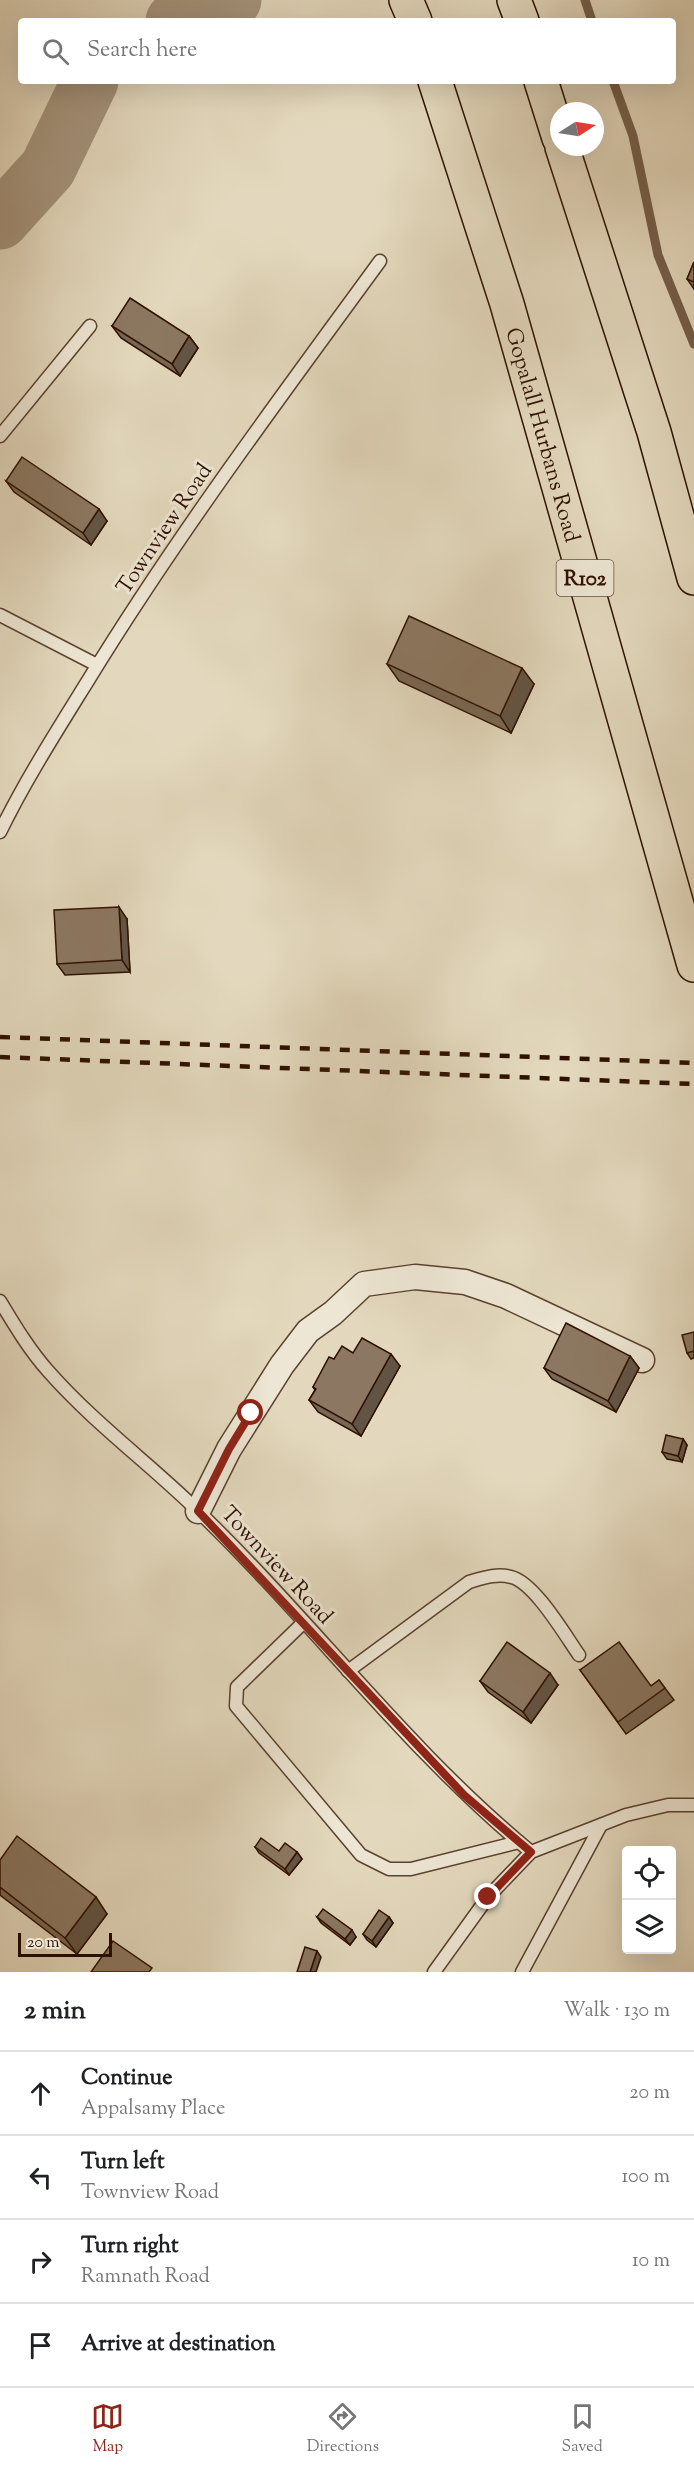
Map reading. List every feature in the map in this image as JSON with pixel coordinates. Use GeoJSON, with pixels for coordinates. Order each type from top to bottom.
{"type":"FeatureCollection","features":[{"type":"Feature","properties":{"kind":"main road"},"geometry":{"type":"LineString","coordinates":[[406,0],[414,18]]}},
{"type":"Feature","properties":{"kind":"main road"},"geometry":{"type":"LineString","coordinates":[[514,0],[521,18]]}},
{"type":"Feature","properties":{"kind":"main road","name":"Gopalall Hurbans Road"},"geometry":{"type":"LineString","coordinates":[[436,84],[507,304],[694,965]]}},
{"type":"Feature","properties":{"kind":"main road"},"geometry":{"type":"LineString","coordinates":[[542,84],[550,110]]}},
{"type":"Feature","properties":{"kind":"main road"},"geometry":{"type":"LineString","coordinates":[[565,156],[654,432],[694,578]]}},
{"type":"Feature","properties":{"kind":"street"},"geometry":{"type":"LineString","coordinates":[[198,1511],[234,1440],[282,1365],[308,1330],[333,1313],[364,1284],[415,1277],[465,1282],[506,1296],[642,1360]]}},
{"type":"Feature","properties":{"kind":"lane","name":"Townview Road"},"geometry":{"type":"LineString","coordinates":[[0,832],[24,784],[98,665],[207,499],[380,261]]}},
{"type":"Feature","properties":{"kind":"lane"},"geometry":{"type":"LineString","coordinates":[[0,436],[90,326]]}},
{"type":"Feature","properties":{"kind":"lane"},"geometry":{"type":"LineString","coordinates":[[0,615],[98,665]]}},
{"type":"Feature","properties":{"kind":"lane","name":"Townview Road"},"geometry":{"type":"LineString","coordinates":[[0,1301],[18,1331],[48,1372],[109,1432],[198,1511],[464,1795],[531,1852]]}},
{"type":"Feature","properties":{"kind":"lane"},"geometry":{"type":"LineString","coordinates":[[348,1671],[469,1582],[492,1576],[513,1577],[532,1591],[579,1655]]}},
{"type":"Feature","properties":{"kind":"lane"},"geometry":{"type":"LineString","coordinates":[[304,1622],[237,1687],[236,1706],[361,1856],[389,1869],[411,1869],[519,1842]]}},
{"type":"Feature","properties":{"kind":"lane"},"geometry":{"type":"LineString","coordinates":[[434,1972],[488,1897],[531,1852],[652,1808],[694,1804]]}},
{"type":"Feature","properties":{"kind":"lane"},"geometry":{"type":"LineString","coordinates":[[522,1972],[601,1825]]}},
{"type":"Feature","properties":{"kind":"building"},"geometry":{"type":"Polygon","coordinates":[[[694,262],[694,282],[687,279],[694,262]]]}},
{"type":"Feature","properties":{"kind":"building"},"geometry":{"type":"Polygon","coordinates":[[[130,298],[189,336],[172,364],[112,326],[130,298]]]}},
{"type":"Feature","properties":{"kind":"building"},"geometry":{"type":"Polygon","coordinates":[[[22,457],[99,509],[83,533],[6,481],[22,457]]]}},
{"type":"Feature","properties":{"kind":"building"},"geometry":{"type":"Polygon","coordinates":[[[409,616],[522,668],[500,716],[387,664],[409,616]]]}},
{"type":"Feature","properties":{"kind":"building"},"geometry":{"type":"Polygon","coordinates":[[[119,907],[122,960],[57,964],[54,910],[119,907]]]}},
{"type":"Feature","properties":{"kind":"building"},"geometry":{"type":"Polygon","coordinates":[[[566,1323],[630,1356],[608,1401],[544,1368],[566,1323]]]}},
{"type":"Feature","properties":{"kind":"building"},"geometry":{"type":"Polygon","coordinates":[[[694,1332],[694,1351],[687,1353],[682,1335],[694,1332]]]}},
{"type":"Feature","properties":{"kind":"building"},"geometry":{"type":"Polygon","coordinates":[[[362,1338],[391,1354],[352,1424],[309,1400],[316,1389],[313,1387],[329,1357],[334,1359],[342,1346],[353,1353],[362,1338]]]}},
{"type":"Feature","properties":{"kind":"building"},"geometry":{"type":"Polygon","coordinates":[[[666,1435],[683,1439],[678,1456],[662,1452],[666,1435]]]}},
{"type":"Feature","properties":{"kind":"building"},"geometry":{"type":"Polygon","coordinates":[[[507,1642],[550,1673],[523,1712],[480,1681],[507,1642]]]}},
{"type":"Feature","properties":{"kind":"building"},"geometry":{"type":"Polygon","coordinates":[[[619,1642],[651,1686],[659,1680],[665,1688],[618,1722],[580,1670],[619,1642]]]}},
{"type":"Feature","properties":{"kind":"building"},"geometry":{"type":"Polygon","coordinates":[[[17,1836],[96,1897],[65,1938],[0,1887],[0,1860],[17,1836]]]}},
{"type":"Feature","properties":{"kind":"building"},"geometry":{"type":"Polygon","coordinates":[[[261,1838],[279,1851],[285,1843],[297,1852],[285,1869],[255,1847],[261,1838]]]}},
{"type":"Feature","properties":{"kind":"building"},"geometry":{"type":"Polygon","coordinates":[[[323,1909],[352,1930],[345,1939],[317,1917],[323,1909]]]}},
{"type":"Feature","properties":{"kind":"building"},"geometry":{"type":"Polygon","coordinates":[[[379,1910],[389,1917],[372,1941],[363,1934],[379,1910]]]}},
{"type":"Feature","properties":{"kind":"building"},"geometry":{"type":"Polygon","coordinates":[[[113,1941],[152,1968],[149,1972],[91,1972],[113,1941]]]}},
{"type":"Feature","properties":{"kind":"building"},"geometry":{"type":"Polygon","coordinates":[[[305,1947],[317,1951],[310,1972],[297,1972],[305,1947]]]}},
{"type":"Feature","properties":{"kind":"waterway"},"geometry":{"type":"LineString","coordinates":[[182,18],[233,0]]}},
{"type":"Feature","properties":{"kind":"waterway"},"geometry":{"type":"LineString","coordinates":[[585,0],[591,18]]}},
{"type":"Feature","properties":{"kind":"waterway"},"geometry":{"type":"LineString","coordinates":[[0,221],[48,168],[89,84]]}},
{"type":"Feature","properties":{"kind":"waterway"},"geometry":{"type":"LineString","coordinates":[[614,84],[633,136],[658,255],[694,344]]}},
{"type":"Feature","properties":{"kind":"railway"},"geometry":{"type":"LineString","coordinates":[[0,1037],[694,1063]]}},
{"type":"Feature","properties":{"kind":"railway"},"geometry":{"type":"LineString","coordinates":[[0,1057],[694,1084]]}},
{"type":"Feature","properties":{"kind":"route"},"geometry":{"type":"LineString","coordinates":[[251,1413],[229,1449],[198,1511],[285,1600],[464,1795],[531,1852],[488,1897]]}}]}
